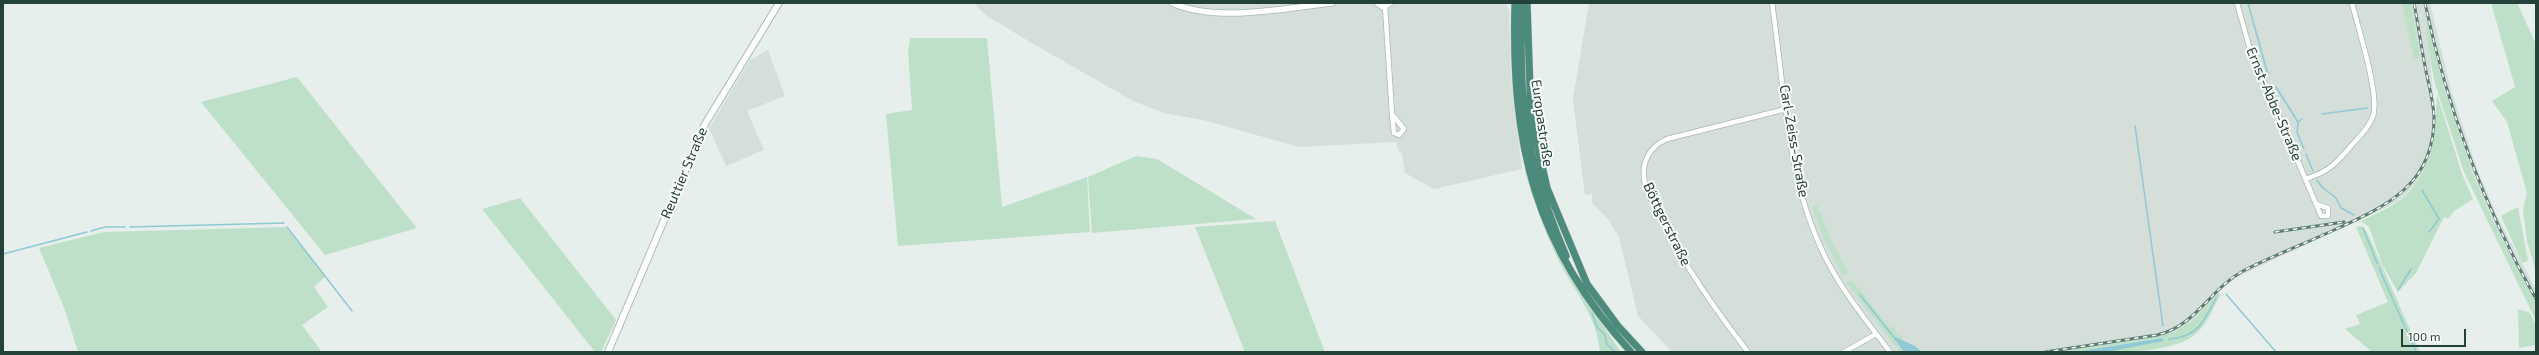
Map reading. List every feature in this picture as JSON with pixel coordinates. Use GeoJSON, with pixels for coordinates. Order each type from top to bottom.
{"type":"FeatureCollection","features":[{"type":"Feature","properties":{"kind":"highway"},"geometry":{"type":"LineString","coordinates":[[1512,3],[1515,21]]}},
{"type":"Feature","properties":{"kind":"highway"},"geometry":{"type":"LineString","coordinates":[[1515,3],[1518,104],[1527,163],[1533,185],[1554,242],[1631,352]]}},
{"type":"Feature","properties":{"kind":"highway","name":"Europastraße"},"geometry":{"type":"LineString","coordinates":[[1521,3],[1522,83],[1525,117],[1536,170],[1560,243],[1584,286]]}},
{"type":"Feature","properties":{"kind":"highway"},"geometry":{"type":"LineString","coordinates":[[1527,3],[1530,102],[1539,163],[1560,225],[1584,286],[1642,352]]}},
{"type":"Feature","properties":{"kind":"highway"},"geometry":{"type":"LineString","coordinates":[[1528,19],[1532,3]]}},
{"type":"Feature","properties":{"kind":"main road","name":"Reuttier Straße"},"geometry":{"type":"LineString","coordinates":[[608,352],[646,267],[685,167],[705,124],[779,3]]}},
{"type":"Feature","properties":{"kind":"street"},"geometry":{"type":"LineString","coordinates":[[1172,3],[1189,9],[1219,13],[1332,3]]}},
{"type":"Feature","properties":{"kind":"street"},"geometry":{"type":"LineString","coordinates":[[1377,3],[1385,6]]}},
{"type":"Feature","properties":{"kind":"street"},"geometry":{"type":"LineString","coordinates":[[1385,6],[1390,3]]}},
{"type":"Feature","properties":{"kind":"street","name":"Carl-Zeiss-Straße"},"geometry":{"type":"LineString","coordinates":[[1772,3],[1786,109],[1800,184],[1819,244],[1842,286],[1890,352]]}},
{"type":"Feature","properties":{"kind":"street","name":"Ernst-Abbe-Straße"},"geometry":{"type":"LineString","coordinates":[[2237,3],[2249,46],[2316,204]]}},
{"type":"Feature","properties":{"kind":"street"},"geometry":{"type":"LineString","coordinates":[[2306,179],[2329,170],[2336,164],[2369,124],[2373,115],[2374,94],[2352,3]]}},
{"type":"Feature","properties":{"kind":"street"},"geometry":{"type":"LineString","coordinates":[[1385,6],[1392,114]]}},
{"type":"Feature","properties":{"kind":"street","name":"Böttgerstraße"},"geometry":{"type":"LineString","coordinates":[[1748,352],[1704,294],[1675,247],[1645,184],[1644,168],[1646,158],[1652,150],[1667,140],[1786,109]]}},
{"type":"Feature","properties":{"kind":"street"},"geometry":{"type":"LineString","coordinates":[[1844,352],[1876,334]]}},
{"type":"Feature","properties":{"kind":"shaded area"},"geometry":{"type":"Polygon","coordinates":[[[973,3],[1506,3],[1509,11],[1511,78],[1522,169],[1434,189],[1405,173],[1402,154],[1398,150],[1396,142],[1299,147],[1203,120],[1164,113],[1133,101],[1035,45],[987,16],[973,3]]]}},
{"type":"Feature","properties":{"kind":"shaded area"},"geometry":{"type":"Polygon","coordinates":[[[1589,3],[2430,3],[2451,90],[2477,169],[2498,218],[2536,290],[2536,302],[2493,221],[2472,172],[2445,91],[2426,17],[2436,124],[2431,156],[2419,180],[2403,197],[2393,204],[2237,277],[2226,285],[2191,322],[2169,333],[2057,352],[1672,352],[1638,316],[1619,237],[1608,219],[1592,203],[1592,194],[1585,195],[1573,99],[1589,3]]]}},
{"type":"Feature","properties":{"kind":"shaded area"},"geometry":{"type":"Polygon","coordinates":[[[768,50],[785,96],[747,111],[764,150],[726,166],[709,128],[750,60],[768,50]]]}},
{"type":"Feature","properties":{"kind":"green space"},"geometry":{"type":"Polygon","coordinates":[[[2402,3],[2411,3],[2420,58],[2414,59],[2402,3]]]}},
{"type":"Feature","properties":{"kind":"green space"},"geometry":{"type":"Polygon","coordinates":[[[2491,3],[2517,3],[2536,44],[2536,272],[2527,241],[2523,210],[2527,193],[2507,122],[2492,101],[2515,87],[2491,3]]]}},
{"type":"Feature","properties":{"kind":"green space"},"geometry":{"type":"Polygon","coordinates":[[[2425,13],[2445,91],[2472,172],[2493,221],[2536,302],[2536,321],[2464,172],[2435,84],[2428,48],[2425,13]]]}},
{"type":"Feature","properties":{"kind":"green space"},"geometry":{"type":"Polygon","coordinates":[[[910,38],[987,38],[1002,207],[1087,177],[1090,232],[898,246],[886,114],[912,110],[908,52],[910,38]]]}},
{"type":"Feature","properties":{"kind":"green space"},"geometry":{"type":"Polygon","coordinates":[[[297,77],[417,228],[325,255],[201,102],[297,77]]]}},
{"type":"Feature","properties":{"kind":"green space"},"geometry":{"type":"Polygon","coordinates":[[[2437,94],[2462,174],[2473,199],[2454,211],[2448,219],[2444,217],[2416,273],[2398,292],[2382,264],[2369,227],[2361,221],[2399,201],[2414,186],[2422,175],[2431,150],[2434,136],[2437,94]]]}},
{"type":"Feature","properties":{"kind":"green space"},"geometry":{"type":"Polygon","coordinates":[[[1136,156],[1157,159],[1256,219],[1092,233],[1088,177],[1136,156]]]}},
{"type":"Feature","properties":{"kind":"green space"},"geometry":{"type":"Polygon","coordinates":[[[1525,172],[1527,172],[1577,287],[1621,352],[1600,352],[1595,329],[1591,319],[1552,246],[1537,209],[1525,172]]]}},
{"type":"Feature","properties":{"kind":"green space"},"geometry":{"type":"Polygon","coordinates":[[[520,198],[616,320],[601,352],[595,352],[482,209],[520,198]]]}},
{"type":"Feature","properties":{"kind":"green space"},"geometry":{"type":"Polygon","coordinates":[[[1817,205],[1830,238],[1848,272],[1843,276],[1824,239],[1812,207],[1817,205]]]}},
{"type":"Feature","properties":{"kind":"green space"},"geometry":{"type":"Polygon","coordinates":[[[2518,207],[2528,261],[2522,263],[2501,216],[2518,207]]]}},
{"type":"Feature","properties":{"kind":"green space"},"geometry":{"type":"Polygon","coordinates":[[[1275,221],[1325,352],[1245,352],[1195,227],[1275,221]]]}},
{"type":"Feature","properties":{"kind":"green space"},"geometry":{"type":"Polygon","coordinates":[[[2362,226],[2367,232],[2420,352],[2372,352],[2345,329],[2360,324],[2356,315],[2388,302],[2356,227],[2362,226]]]}},
{"type":"Feature","properties":{"kind":"green space"},"geometry":{"type":"Polygon","coordinates":[[[286,227],[326,276],[314,287],[328,307],[302,325],[322,352],[78,352],[65,310],[39,248],[104,232],[286,227]]]}},
{"type":"Feature","properties":{"kind":"green space"},"geometry":{"type":"Polygon","coordinates":[[[1852,280],[1890,328],[1895,327],[1896,334],[1903,337],[1902,341],[1895,336],[1892,338],[1904,352],[1900,352],[1847,283],[1852,280]]]}},
{"type":"Feature","properties":{"kind":"green space"},"geometry":{"type":"Polygon","coordinates":[[[2218,293],[2220,295],[2202,328],[2190,338],[2179,343],[2167,347],[2142,351],[2107,352],[2162,338],[2074,352],[2057,352],[2169,333],[2191,322],[2218,293]]]}},
{"type":"Feature","properties":{"kind":"green space"},"geometry":{"type":"Polygon","coordinates":[[[2518,309],[2530,313],[2536,325],[2536,345],[2519,348],[2518,309]]]}},
{"type":"Feature","properties":{"kind":"water"},"geometry":{"type":"Polygon","coordinates":[[[1891,335],[1915,346],[1922,352],[1904,352],[1891,335]]]}},
{"type":"Feature","properties":{"kind":"water"},"geometry":{"type":"Polygon","coordinates":[[[2163,338],[2163,341],[2107,352],[2074,352],[2163,338]]]}},
{"type":"Feature","properties":{"kind":"waterway"},"geometry":{"type":"LineString","coordinates":[[2248,3],[2268,75]]}},
{"type":"Feature","properties":{"kind":"waterway"},"geometry":{"type":"LineString","coordinates":[[2276,87],[2298,122],[2297,132],[2304,149]]}},
{"type":"Feature","properties":{"kind":"waterway"},"geometry":{"type":"LineString","coordinates":[[2322,114],[2367,108]]}},
{"type":"Feature","properties":{"kind":"waterway"},"geometry":{"type":"LineString","coordinates":[[2298,122],[2302,119]]}},
{"type":"Feature","properties":{"kind":"waterway"},"geometry":{"type":"LineString","coordinates":[[2135,126],[2163,326]]}},
{"type":"Feature","properties":{"kind":"waterway"},"geometry":{"type":"LineString","coordinates":[[2306,154],[2313,171]]}},
{"type":"Feature","properties":{"kind":"waterway"},"geometry":{"type":"LineString","coordinates":[[2317,180],[2322,187],[2336,198],[2341,208],[2354,215]]}},
{"type":"Feature","properties":{"kind":"waterway"},"geometry":{"type":"LineString","coordinates":[[2422,190],[2439,219],[2429,232]]}},
{"type":"Feature","properties":{"kind":"waterway"},"geometry":{"type":"LineString","coordinates":[[130,227],[284,223]]}},
{"type":"Feature","properties":{"kind":"waterway"},"geometry":{"type":"LineString","coordinates":[[91,231],[105,227],[125,227]]}},
{"type":"Feature","properties":{"kind":"waterway"},"geometry":{"type":"LineString","coordinates":[[287,227],[352,311]]}},
{"type":"Feature","properties":{"kind":"waterway"},"geometry":{"type":"LineString","coordinates":[[2363,228],[2377,263]]}},
{"type":"Feature","properties":{"kind":"waterway"},"geometry":{"type":"LineString","coordinates":[[3,254],[87,232]]}},
{"type":"Feature","properties":{"kind":"waterway"},"geometry":{"type":"LineString","coordinates":[[2379,268],[2416,352]]}},
{"type":"Feature","properties":{"kind":"waterway"},"geometry":{"type":"LineString","coordinates":[[2398,290],[2411,269]]}},
{"type":"Feature","properties":{"kind":"waterway"},"geometry":{"type":"LineString","coordinates":[[2226,294],[2276,352]]}},
{"type":"Feature","properties":{"kind":"waterway"},"geometry":{"type":"LineString","coordinates":[[1860,295],[1893,336]]}},
{"type":"Feature","properties":{"kind":"waterway"},"geometry":{"type":"LineString","coordinates":[[2169,339],[2187,335],[2199,326],[2208,314],[2216,298]]}},
{"type":"Feature","properties":{"kind":"waterway"},"geometry":{"type":"LineString","coordinates":[[1592,313],[1597,327],[1605,335],[1607,345],[1616,352]]}},
{"type":"Feature","properties":{"kind":"railway"},"geometry":{"type":"LineString","coordinates":[[2045,352],[2157,335],[2171,330],[2193,316],[2221,287],[2243,271],[2372,212],[2404,190],[2417,176],[2426,159],[2432,139],[2434,116],[2432,97],[2414,3]]}},
{"type":"Feature","properties":{"kind":"railway"},"geometry":{"type":"LineString","coordinates":[[2425,3],[2444,80],[2469,155],[2499,228],[2536,299]]}},
{"type":"Feature","properties":{"kind":"railway"},"geometry":{"type":"LineString","coordinates":[[2275,232],[2344,222]]}}]}
